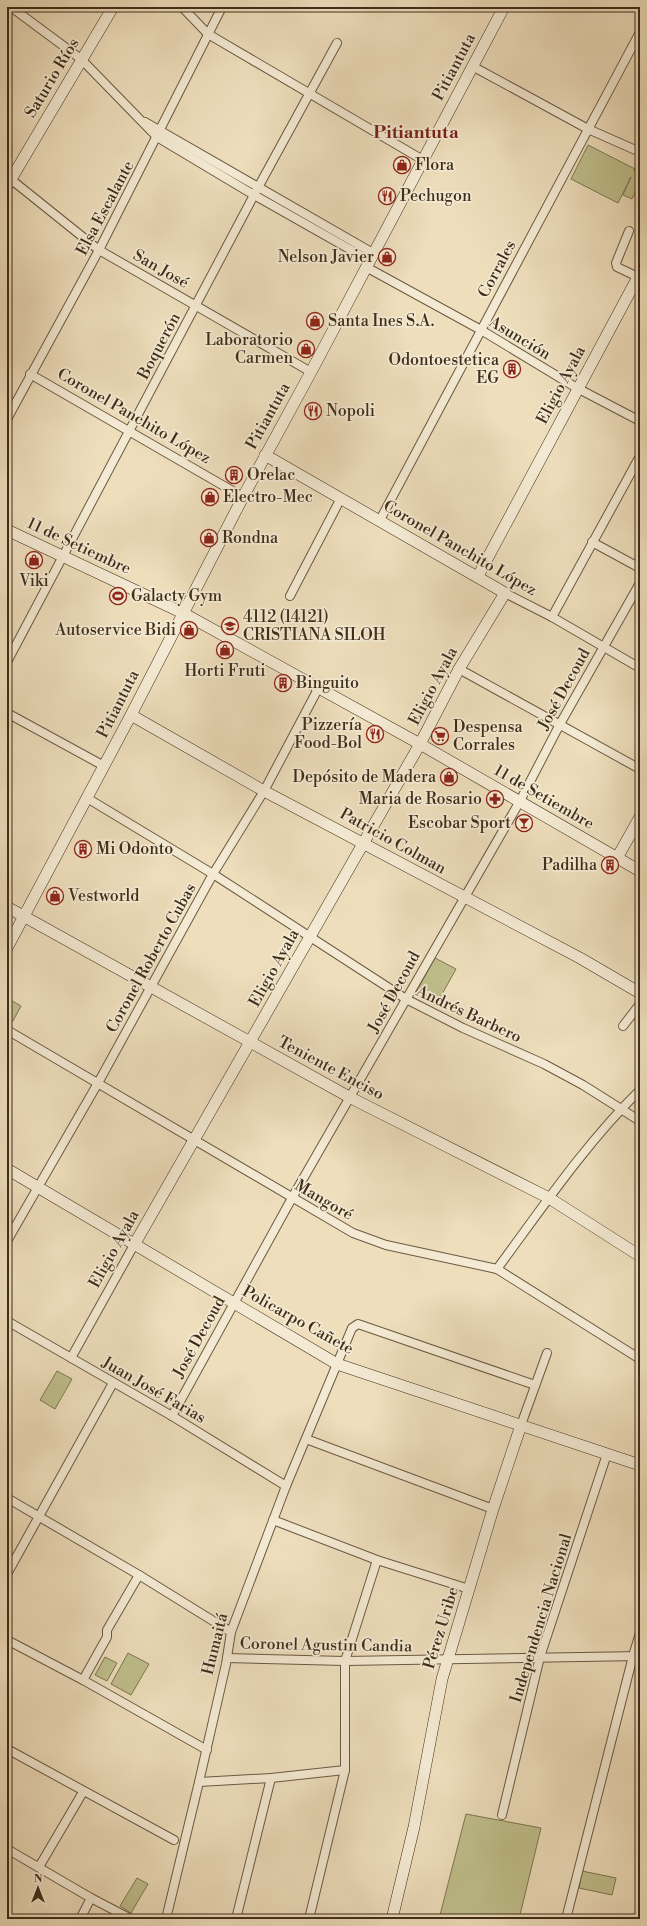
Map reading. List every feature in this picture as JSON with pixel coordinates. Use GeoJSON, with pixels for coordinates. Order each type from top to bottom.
{"type":"FeatureCollection","features":[{"type":"Feature","properties":{"kind":"street","name":"Asunción"},"geometry":{"type":"LineString","coordinates":[[10,7],[81,59],[142,121],[159,134],[254,195],[369,260]]}},
{"type":"Feature","properties":{"kind":"street","name":"Saturio Ríos"},"geometry":{"type":"LineString","coordinates":[[8,181],[113,7]]}},
{"type":"Feature","properties":{"kind":"street"},"geometry":{"type":"LineString","coordinates":[[182,7],[208,34],[423,160]]}},
{"type":"Feature","properties":{"kind":"street","name":"Elsa Escalante"},"geometry":{"type":"LineString","coordinates":[[7,418],[99,250],[222,7]]}},
{"type":"Feature","properties":{"kind":"street","name":"Pitiantuta"},"geometry":{"type":"LineString","coordinates":[[7,948],[131,715],[182,613],[265,455],[311,372],[504,7]]}},
{"type":"Feature","properties":{"kind":"street","name":"Corrales"},"geometry":{"type":"LineString","coordinates":[[380,520],[640,32]]}},
{"type":"Feature","properties":{"kind":"street","name":"Boquerón"},"geometry":{"type":"LineString","coordinates":[[7,662],[254,195],[337,43]]}},
{"type":"Feature","properties":{"kind":"street"},"geometry":{"type":"LineString","coordinates":[[472,66],[588,129],[640,152]]}},
{"type":"Feature","properties":{"kind":"street","name":"Asunción"},"geometry":{"type":"LineString","coordinates":[[159,134],[259,186],[369,260],[481,330],[577,388],[640,421]]}},
{"type":"Feature","properties":{"kind":"street","name":"San José"},"geometry":{"type":"LineString","coordinates":[[8,181],[99,250],[311,372]]}},
{"type":"Feature","properties":{"kind":"street"},"geometry":{"type":"LineString","coordinates":[[629,231],[616,263],[617,267],[639,275]]}},
{"type":"Feature","properties":{"kind":"street","name":"Eligio Ayala"},"geometry":{"type":"LineString","coordinates":[[478,576],[577,388],[639,275]]}},
{"type":"Feature","properties":{"kind":"street","name":"Coronel Panchito López"},"geometry":{"type":"LineString","coordinates":[[30,374],[243,497]]}},
{"type":"Feature","properties":{"kind":"street","name":"Coronel Panchito López"},"geometry":{"type":"LineString","coordinates":[[265,455],[640,668]]}},
{"type":"Feature","properties":{"kind":"street"},"geometry":{"type":"LineString","coordinates":[[552,617],[640,456]]}},
{"type":"Feature","properties":{"kind":"street"},"geometry":{"type":"LineString","coordinates":[[290,596],[341,498]]}},
{"type":"Feature","properties":{"kind":"street","name":"11 de Setiembre"},"geometry":{"type":"LineString","coordinates":[[7,530],[182,613],[319,687],[640,871]]}},
{"type":"Feature","properties":{"kind":"street"},"geometry":{"type":"LineString","coordinates":[[592,542],[640,568]]}},
{"type":"Feature","properties":{"kind":"street","name":"José Decoud"},"geometry":{"type":"LineString","coordinates":[[172,1416],[292,1198],[351,1098],[463,898],[520,801],[560,724],[640,583]]}},
{"type":"Feature","properties":{"kind":"street","name":"Eligio Ayala"},"geometry":{"type":"LineString","coordinates":[[71,1358],[420,744],[459,669],[506,593]]}},
{"type":"Feature","properties":{"kind":"street"},"geometry":{"type":"LineString","coordinates":[[459,669],[640,769]]}},
{"type":"Feature","properties":{"kind":"street","name":"Coronel Roberto Cubas"},"geometry":{"type":"LineString","coordinates":[[7,1241],[98,1083],[213,874],[264,791],[319,687]]}},
{"type":"Feature","properties":{"kind":"street"},"geometry":{"type":"LineString","coordinates":[[7,713],[104,766]]}},
{"type":"Feature","properties":{"kind":"street","name":"Patricio Colman"},"geometry":{"type":"LineString","coordinates":[[131,715],[264,791],[363,842],[463,898],[580,958],[640,993]]}},
{"type":"Feature","properties":{"kind":"street","name":"Andrés Barbero"},"geometry":{"type":"LineString","coordinates":[[87,798],[213,874],[406,999],[463,1028],[544,1064],[583,1085],[620,1110],[640,1121]]}},
{"type":"Feature","properties":{"kind":"street"},"geometry":{"type":"LineString","coordinates":[[617,858],[640,817]]}},
{"type":"Feature","properties":{"kind":"street","name":"Teniente Enciso"},"geometry":{"type":"LineString","coordinates":[[7,907],[351,1098],[549,1198],[640,1256]]}},
{"type":"Feature","properties":{"kind":"street"},"geometry":{"type":"LineString","coordinates":[[623,1026],[640,1004]]}},
{"type":"Feature","properties":{"kind":"street","name":"Mangoré"},"geometry":{"type":"LineString","coordinates":[[7,1030],[353,1233],[370,1240],[497,1269],[640,1359]]}},
{"type":"Feature","properties":{"kind":"street"},"geometry":{"type":"LineString","coordinates":[[497,1269],[549,1198],[620,1110],[640,1090]]}},
{"type":"Feature","properties":{"kind":"street","name":"Policarpo Cañete"},"geometry":{"type":"LineString","coordinates":[[7,1169],[337,1364],[640,1465]]}},
{"type":"Feature","properties":{"kind":"street","name":"Juan José Farias"},"geometry":{"type":"LineString","coordinates":[[7,1321],[172,1416],[286,1486]]}},
{"type":"Feature","properties":{"kind":"street","name":"Humaitá"},"geometry":{"type":"LineString","coordinates":[[166,1919],[200,1782],[227,1658],[231,1632],[286,1486],[352,1328],[358,1324],[535,1386]]}},
{"type":"Feature","properties":{"kind":"street","name":"Pérez Uribe"},"geometry":{"type":"LineString","coordinates":[[392,1919],[414,1827],[436,1704],[448,1660],[521,1425],[547,1353]]}},
{"type":"Feature","properties":{"kind":"street"},"geometry":{"type":"LineString","coordinates":[[7,1574],[113,1383]]}},
{"type":"Feature","properties":{"kind":"street"},"geometry":{"type":"LineString","coordinates":[[306,1439],[494,1509]]}},
{"type":"Feature","properties":{"kind":"street","name":"Independencia Nacional"},"geometry":{"type":"LineString","coordinates":[[502,1815],[540,1657],[607,1454]]}},
{"type":"Feature","properties":{"kind":"street","name":"Coronel Agustin Candia"},"geometry":{"type":"LineString","coordinates":[[7,1498],[139,1575],[231,1632]]}},
{"type":"Feature","properties":{"kind":"street"},"geometry":{"type":"LineString","coordinates":[[273,1520],[377,1560],[470,1589]]}},
{"type":"Feature","properties":{"kind":"street"},"geometry":{"type":"LineString","coordinates":[[309,1919],[345,1770],[345,1661],[377,1560]]}},
{"type":"Feature","properties":{"kind":"street"},"geometry":{"type":"LineString","coordinates":[[83,1680],[107,1637],[107,1630],[139,1575]]}},
{"type":"Feature","properties":{"kind":"street"},"geometry":{"type":"LineString","coordinates":[[566,1919],[636,1656],[640,1633]]}},
{"type":"Feature","properties":{"kind":"street"},"geometry":{"type":"LineString","coordinates":[[7,1640],[83,1680],[206,1750]]}},
{"type":"Feature","properties":{"kind":"street","name":"Coronel Agustin Candia"},"geometry":{"type":"LineString","coordinates":[[227,1658],[345,1661],[636,1656]]}},
{"type":"Feature","properties":{"kind":"street"},"geometry":{"type":"LineString","coordinates":[[7,1748],[83,1792],[174,1840]]}},
{"type":"Feature","properties":{"kind":"street"},"geometry":{"type":"LineString","coordinates":[[200,1782],[271,1778],[345,1770]]}},
{"type":"Feature","properties":{"kind":"street"},"geometry":{"type":"LineString","coordinates":[[236,1919],[271,1778]]}},
{"type":"Feature","properties":{"kind":"street"},"geometry":{"type":"LineString","coordinates":[[39,1868],[83,1792]]}},
{"type":"Feature","properties":{"kind":"street"},"geometry":{"type":"LineString","coordinates":[[7,1849],[91,1898],[131,1919]]}},
{"type":"Feature","properties":{"kind":"street"},"geometry":{"type":"LineString","coordinates":[[80,1919],[91,1898]]}},
{"type":"Feature","properties":{"kind":"green space"},"geometry":{"type":"Polygon","coordinates":[[[588,145],[640,173],[640,182],[632,199],[623,195],[631,177],[618,203],[571,179],[588,145]]]}},
{"type":"Feature","properties":{"kind":"green space"},"geometry":{"type":"Polygon","coordinates":[[[435,958],[456,969],[436,1005],[415,994],[435,958]]]}},
{"type":"Feature","properties":{"kind":"green space"},"geometry":{"type":"Polygon","coordinates":[[[7,998],[21,1006],[13,1021],[7,1018],[7,998]]]}},
{"type":"Feature","properties":{"kind":"green space"},"geometry":{"type":"Polygon","coordinates":[[[57,1371],[72,1379],[55,1409],[40,1400],[57,1371]]]}},
{"type":"Feature","properties":{"kind":"green space"},"geometry":{"type":"Polygon","coordinates":[[[128,1653],[149,1664],[131,1695],[111,1684],[128,1653]]]}},
{"type":"Feature","properties":{"kind":"green space"},"geometry":{"type":"Polygon","coordinates":[[[105,1657],[117,1663],[107,1681],[95,1675],[105,1657]]]}},
{"type":"Feature","properties":{"kind":"green space"},"geometry":{"type":"Polygon","coordinates":[[[466,1814],[541,1828],[519,1919],[439,1919],[466,1814]]]}},
{"type":"Feature","properties":{"kind":"green space"},"geometry":{"type":"Polygon","coordinates":[[[582,1871],[616,1878],[612,1895],[579,1888],[582,1871]]]}},
{"type":"Feature","properties":{"kind":"green space"},"geometry":{"type":"Polygon","coordinates":[[[137,1878],[148,1884],[131,1913],[120,1906],[137,1878]]]}},
{"type":"Feature","properties":{"kind":"place","name":"Flora"},"geometry":{"type":"Point","coordinates":[402,165]}},
{"type":"Feature","properties":{"kind":"place","name":"Pechugon"},"geometry":{"type":"Point","coordinates":[387,196]}},
{"type":"Feature","properties":{"kind":"place","name":"Nelson Javier"},"geometry":{"type":"Point","coordinates":[387,257]}},
{"type":"Feature","properties":{"kind":"place","name":"Santa Ines S.A."},"geometry":{"type":"Point","coordinates":[315,321]}},
{"type":"Feature","properties":{"kind":"place","name":"Laboratorio Carmen"},"geometry":{"type":"Point","coordinates":[306,349]}},
{"type":"Feature","properties":{"kind":"place","name":"Odontoestetica EG"},"geometry":{"type":"Point","coordinates":[512,369]}},
{"type":"Feature","properties":{"kind":"place","name":"Nopoli"},"geometry":{"type":"Point","coordinates":[313,411]}},
{"type":"Feature","properties":{"kind":"place","name":"Orelac"},"geometry":{"type":"Point","coordinates":[234,475]}},
{"type":"Feature","properties":{"kind":"place","name":"Electro-Mec"},"geometry":{"type":"Point","coordinates":[210,497]}},
{"type":"Feature","properties":{"kind":"place","name":"Rondna"},"geometry":{"type":"Point","coordinates":[209,538]}},
{"type":"Feature","properties":{"kind":"place","name":"Viki"},"geometry":{"type":"Point","coordinates":[34,560]}},
{"type":"Feature","properties":{"kind":"place","name":"Galacty Gym"},"geometry":{"type":"Point","coordinates":[118,596]}},
{"type":"Feature","properties":{"kind":"place","name":"4112 (14121) CRISTIANA SILOH"},"geometry":{"type":"Point","coordinates":[230,626]}},
{"type":"Feature","properties":{"kind":"place","name":"Autoservice Bidi"},"geometry":{"type":"Point","coordinates":[189,630]}},
{"type":"Feature","properties":{"kind":"place","name":"Horti Fruti"},"geometry":{"type":"Point","coordinates":[225,650]}},
{"type":"Feature","properties":{"kind":"place","name":"Binguito"},"geometry":{"type":"Point","coordinates":[283,683]}},
{"type":"Feature","properties":{"kind":"place","name":"Pizzería Food-Bol"},"geometry":{"type":"Point","coordinates":[375,734]}},
{"type":"Feature","properties":{"kind":"place","name":"Despensa Corrales"},"geometry":{"type":"Point","coordinates":[440,736]}},
{"type":"Feature","properties":{"kind":"place","name":"Depósito de Madera"},"geometry":{"type":"Point","coordinates":[449,777]}},
{"type":"Feature","properties":{"kind":"place","name":"Maria de Rosario"},"geometry":{"type":"Point","coordinates":[495,799]}},
{"type":"Feature","properties":{"kind":"place","name":"Escobar Sport"},"geometry":{"type":"Point","coordinates":[524,823]}},
{"type":"Feature","properties":{"kind":"place","name":"Mi Odonto"},"geometry":{"type":"Point","coordinates":[83,849]}},
{"type":"Feature","properties":{"kind":"place","name":"Padilha"},"geometry":{"type":"Point","coordinates":[610,865]}},
{"type":"Feature","properties":{"kind":"place","name":"Vestworld"},"geometry":{"type":"Point","coordinates":[55,896]}},
{"type":"Feature","properties":{"kind":"district","name":"Pitiantuta"},"geometry":{"type":"Point","coordinates":[416,132]}}]}
